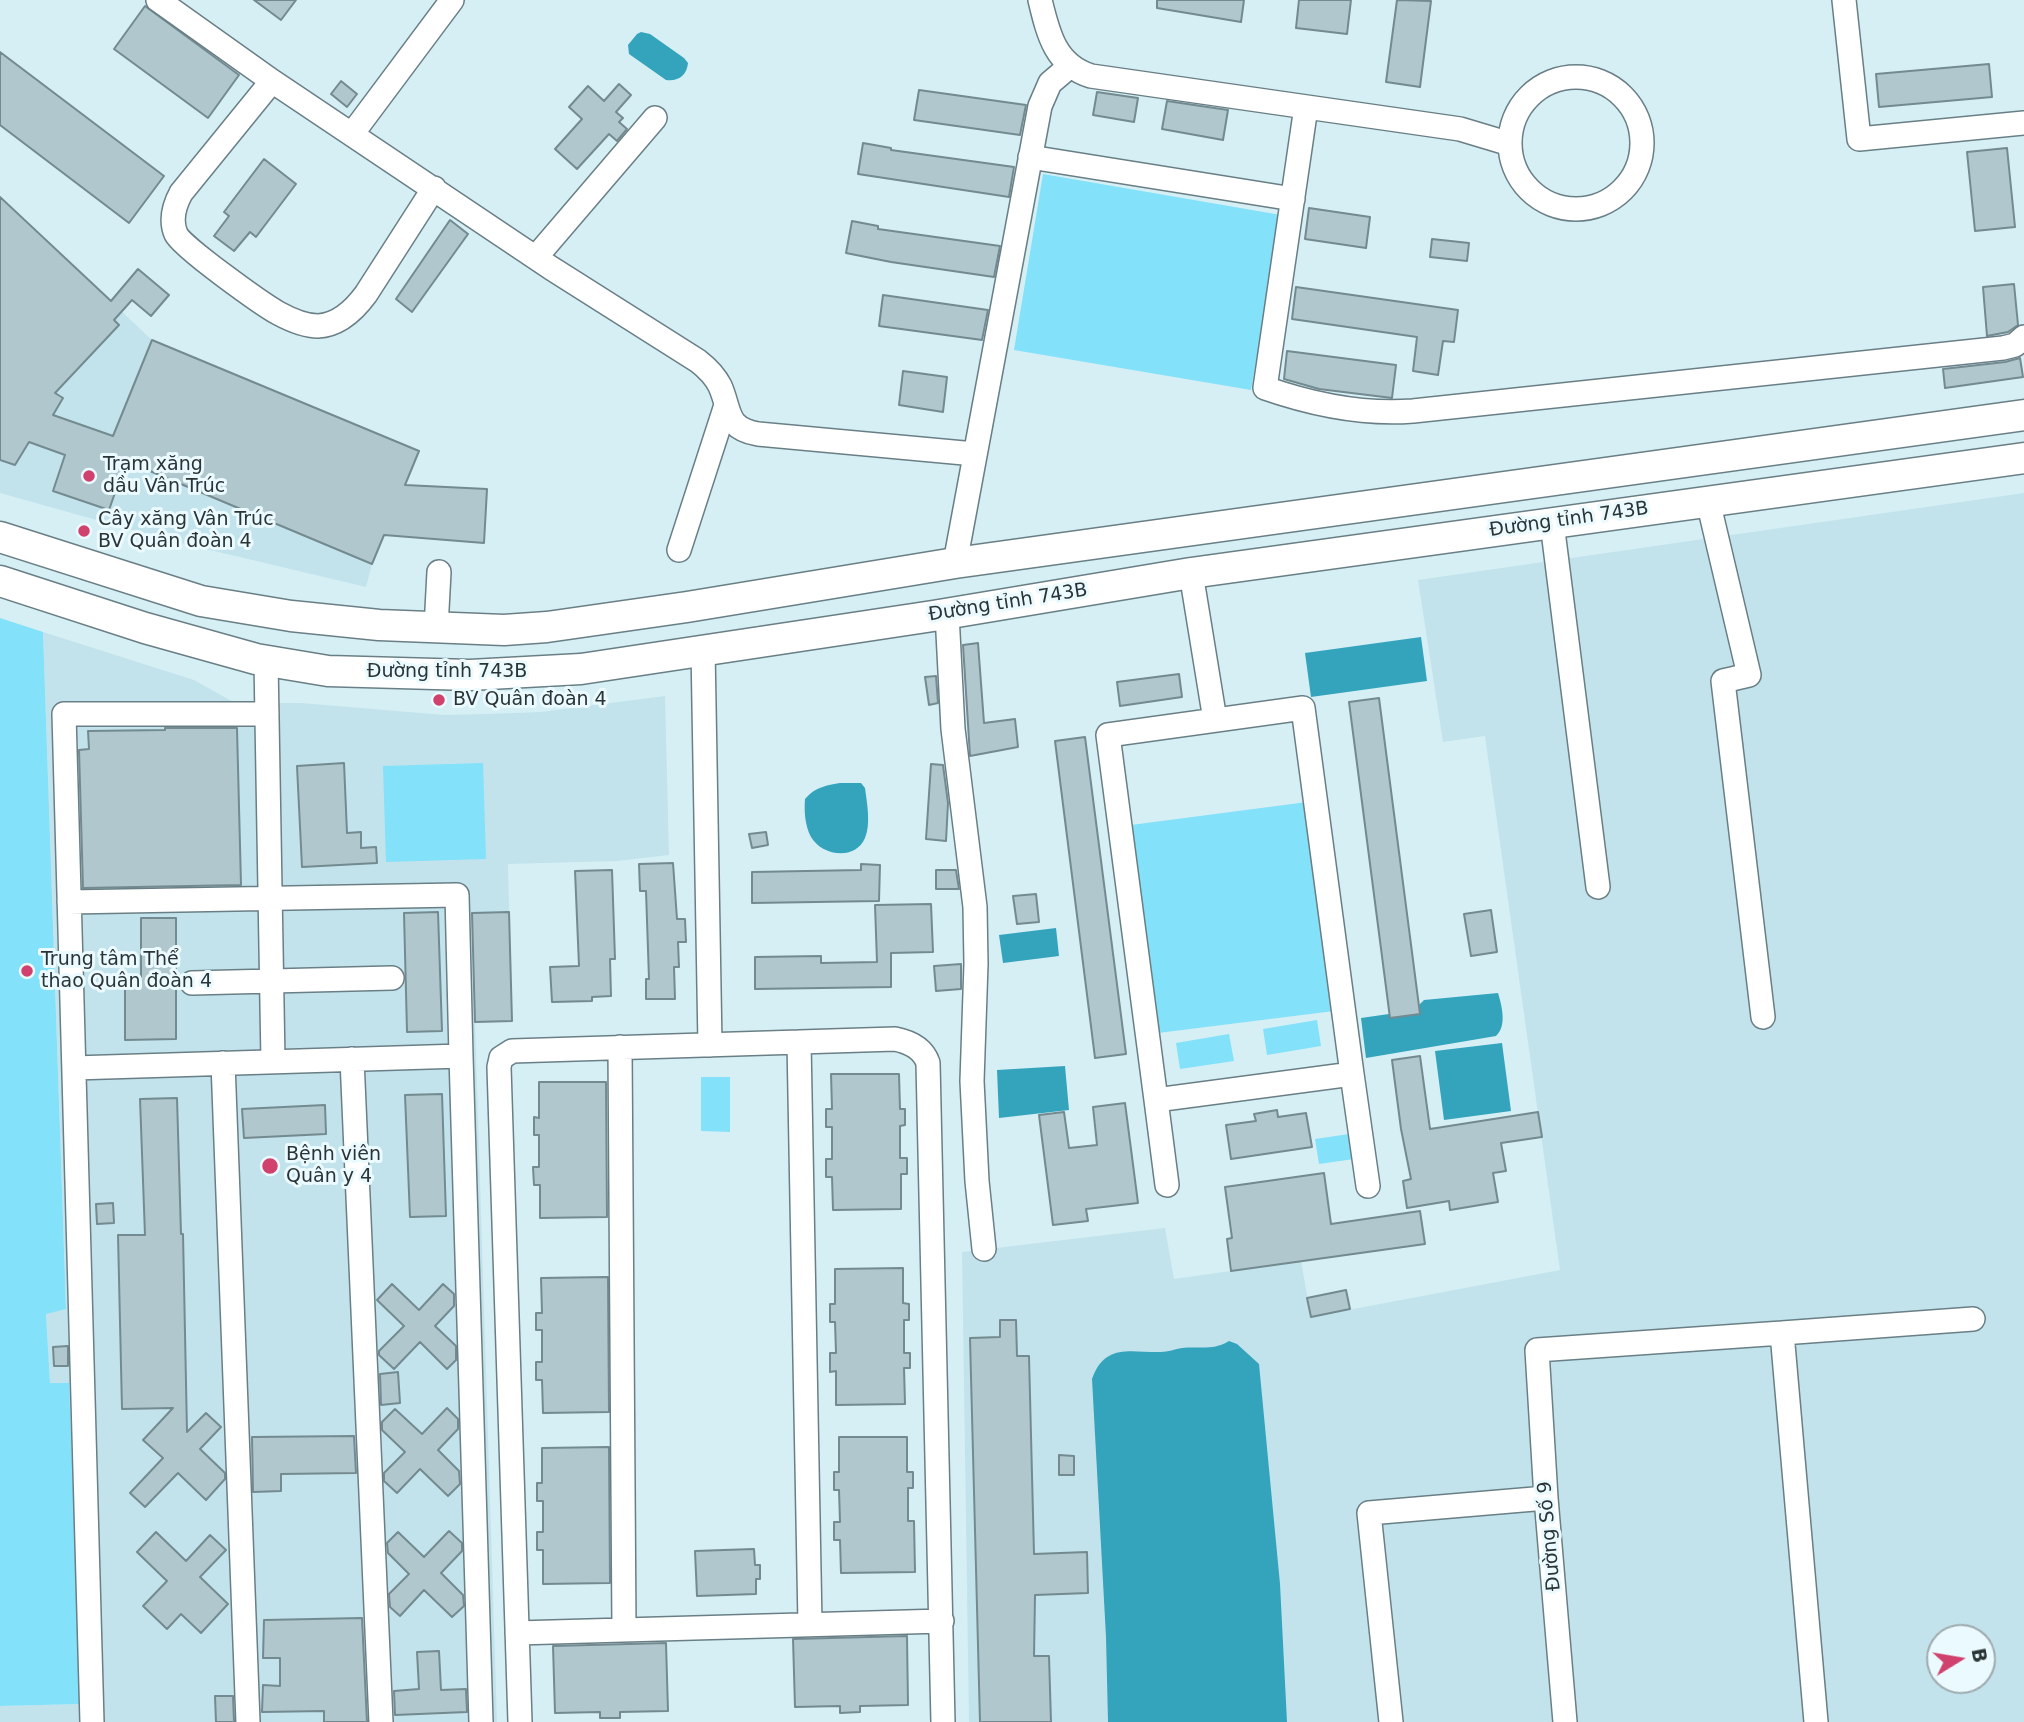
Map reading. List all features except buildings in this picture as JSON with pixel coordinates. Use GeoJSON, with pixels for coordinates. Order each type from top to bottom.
{"type":"FeatureCollection","features":[{"type":"Feature","properties":{"kind":"main road"},"geometry":{"type":"LineString","coordinates":[[0,537],[201,601],[291,616],[379,625],[504,630],[547,627],[687,607],[955,563],[2024,415]]}},
{"type":"Feature","properties":{"kind":"main road","name":"Đường tỉnh 743B"},"geometry":{"type":"LineString","coordinates":[[0,581],[145,628],[266,661],[328,671],[470,675],[580,669],[1184,575],[2024,458]]}},
{"type":"Feature","properties":{"kind":"main road"},"geometry":{"type":"LineString","coordinates":[[947,614],[955,563]]}},
{"type":"Feature","properties":{"kind":"lane"},"geometry":{"type":"LineString","coordinates":[[158,0],[272,81],[707,368],[720,386],[733,423],[749,432],[975,454]]}},
{"type":"Feature","properties":{"kind":"lane"},"geometry":{"type":"LineString","coordinates":[[352,134],[452,0]]}},
{"type":"Feature","properties":{"kind":"lane"},"geometry":{"type":"LineString","coordinates":[[1041,0],[1052,40],[1063,61],[1091,76],[1460,129],[1510,144]]}},
{"type":"Feature","properties":{"kind":"lane"},"geometry":{"type":"LineString","coordinates":[[1844,0],[1859,139],[2024,123]]}},
{"type":"Feature","properties":{"kind":"lane"},"geometry":{"type":"LineString","coordinates":[[955,563],[1042,97],[1056,76],[1070,66]]}},
{"type":"Feature","properties":{"kind":"lane"},"geometry":{"type":"LineString","coordinates":[[1564,77],[1591,78],[1615,89],[1633,109],[1642,135],[1640,162],[1627,186],[1607,202],[1581,210],[1554,206],[1531,192],[1516,171],[1510,144],[1511,131],[1521,106],[1540,87],[1564,77]]}},
{"type":"Feature","properties":{"kind":"lane"},"geometry":{"type":"LineString","coordinates":[[272,81],[181,193],[173,218],[180,241],[276,312],[318,326],[353,310],[434,188]]}},
{"type":"Feature","properties":{"kind":"lane"},"geometry":{"type":"LineString","coordinates":[[1306,107],[1265,388],[1341,408],[1390,413],[2003,348],[2015,345],[2024,337]]}},
{"type":"Feature","properties":{"kind":"lane"},"geometry":{"type":"LineString","coordinates":[[536,257],[655,118]]}},
{"type":"Feature","properties":{"kind":"lane"},"geometry":{"type":"LineString","coordinates":[[1030,157],[1293,199]]}},
{"type":"Feature","properties":{"kind":"lane"},"geometry":{"type":"LineString","coordinates":[[679,550],[726,405]]}},
{"type":"Feature","properties":{"kind":"lane"},"geometry":{"type":"LineString","coordinates":[[1708,501],[1749,675],[1723,681],[1763,1017]]}},
{"type":"Feature","properties":{"kind":"lane"},"geometry":{"type":"LineString","coordinates":[[1552,523],[1598,887]]}},
{"type":"Feature","properties":{"kind":"lane"},"geometry":{"type":"LineString","coordinates":[[436,628],[439,572]]}},
{"type":"Feature","properties":{"kind":"lane"},"geometry":{"type":"LineString","coordinates":[[1184,575],[1208,721]]}},
{"type":"Feature","properties":{"kind":"lane"},"geometry":{"type":"LineString","coordinates":[[947,614],[953,729],[975,907],[972,1080],[977,1181],[984,1250]]}},
{"type":"Feature","properties":{"kind":"lane"},"geometry":{"type":"LineString","coordinates":[[704,649],[710,1045]]}},
{"type":"Feature","properties":{"kind":"lane"},"geometry":{"type":"LineString","coordinates":[[266,661],[273,1062]]}},
{"type":"Feature","properties":{"kind":"lane"},"geometry":{"type":"LineString","coordinates":[[1167,1185],[1108,735],[1303,708],[1368,1186]]}},
{"type":"Feature","properties":{"kind":"lane"},"geometry":{"type":"LineString","coordinates":[[92,1722],[64,714],[267,713]]}},
{"type":"Feature","properties":{"kind":"lane"},"geometry":{"type":"LineString","coordinates":[[69,902],[457,895],[481,1722]]}},
{"type":"Feature","properties":{"kind":"lane"},"geometry":{"type":"LineString","coordinates":[[192,983],[392,978]]}},
{"type":"Feature","properties":{"kind":"lane"},"geometry":{"type":"LineString","coordinates":[[520,1722],[499,1062],[503,1055],[512,1051],[895,1039],[918,1048],[928,1063],[943,1722]]}},
{"type":"Feature","properties":{"kind":"lane"},"geometry":{"type":"LineString","coordinates":[[799,1042],[810,1625]]}},
{"type":"Feature","properties":{"kind":"lane"},"geometry":{"type":"LineString","coordinates":[[620,1047],[624,1630]]}},
{"type":"Feature","properties":{"kind":"lane"},"geometry":{"type":"LineString","coordinates":[[74,1069],[461,1056]]}},
{"type":"Feature","properties":{"kind":"lane"},"geometry":{"type":"LineString","coordinates":[[352,1059],[381,1722]]}},
{"type":"Feature","properties":{"kind":"lane"},"geometry":{"type":"LineString","coordinates":[[223,1063],[248,1722]]}},
{"type":"Feature","properties":{"kind":"lane"},"geometry":{"type":"LineString","coordinates":[[1156,1100],[1352,1074]]}},
{"type":"Feature","properties":{"kind":"lane"},"geometry":{"type":"LineString","coordinates":[[1816,1722],[1782,1333],[1973,1319]]}},
{"type":"Feature","properties":{"kind":"lane","name":"Đường Số 9"},"geometry":{"type":"LineString","coordinates":[[1565,1722],[1546,1498],[1537,1350],[1782,1333]]}},
{"type":"Feature","properties":{"kind":"lane"},"geometry":{"type":"LineString","coordinates":[[1391,1722],[1369,1513],[1546,1498]]}},
{"type":"Feature","properties":{"kind":"lane"},"geometry":{"type":"LineString","coordinates":[[517,1633],[942,1621]]}},
{"type":"Feature","properties":{"kind":"shaded area"},"geometry":{"type":"Polygon","coordinates":[[[641,32],[650,34],[684,58],[688,63],[681,77],[666,80],[629,54],[628,45],[641,32]]]}},
{"type":"Feature","properties":{"kind":"shaded area"},"geometry":{"type":"Polygon","coordinates":[[[1043,174],[1281,215],[1251,390],[1014,350],[1043,174]]]}},
{"type":"Feature","properties":{"kind":"shaded area"},"geometry":{"type":"Polygon","coordinates":[[[0,197],[152,340],[419,451],[372,564],[366,587],[168,540],[0,493],[0,197]]]}},
{"type":"Feature","properties":{"kind":"shaded area"},"geometry":{"type":"Polygon","coordinates":[[[2024,493],[2024,1722],[969,1722],[962,1252],[1165,1228],[1174,1279],[1301,1261],[1311,1317],[1560,1270],[1485,736],[1443,742],[1418,580],[2024,493]]]}},
{"type":"Feature","properties":{"kind":"shaded area","name":"Trung tâm Thể thao Quân đoàn 4"},"geometry":{"type":"Polygon","coordinates":[[[0,618],[43,632],[66,1309],[46,1314],[50,1383],[69,1383],[81,1704],[0,1706],[0,618]]]}},
{"type":"Feature","properties":{"kind":"shaded area","name":"Bệnh viên Quân y 4"},"geometry":{"type":"Polygon","coordinates":[[[43,632],[194,680],[235,703],[301,703],[444,715],[541,712],[665,696],[669,855],[617,861],[508,864],[512,1021],[475,1022],[497,1722],[0,1722],[0,1706],[80,1704],[68,1383],[50,1383],[46,1313],[66,1309],[43,632]]]}},
{"type":"Feature","properties":{"kind":"shaded area"},"geometry":{"type":"Polygon","coordinates":[[[1421,637],[1427,681],[1311,697],[1305,653],[1421,637]]]}},
{"type":"Feature","properties":{"kind":"shaded area"},"geometry":{"type":"Polygon","coordinates":[[[483,763],[486,859],[386,862],[383,766],[483,763]]]}},
{"type":"Feature","properties":{"kind":"shaded area"},"geometry":{"type":"Polygon","coordinates":[[[840,783],[861,783],[865,788],[867,807],[865,838],[854,850],[846,853],[830,852],[816,843],[811,837],[805,813],[805,799],[809,795],[817,789],[840,783]]]}},
{"type":"Feature","properties":{"kind":"shaded area"},"geometry":{"type":"Polygon","coordinates":[[[1307,802],[1334,1011],[1158,1033],[1131,825],[1307,802]]]}},
{"type":"Feature","properties":{"kind":"shaded area"},"geometry":{"type":"Polygon","coordinates":[[[1056,928],[1059,956],[1003,963],[999,935],[1056,928]]]}},
{"type":"Feature","properties":{"kind":"shaded area"},"geometry":{"type":"Polygon","coordinates":[[[1498,993],[1503,1021],[1496,1036],[1366,1058],[1361,1018],[1420,1014],[1419,1005],[1424,1000],[1498,993]]]}},
{"type":"Feature","properties":{"kind":"shaded area"},"geometry":{"type":"Polygon","coordinates":[[[1317,1020],[1321,1046],[1267,1055],[1263,1029],[1317,1020]]]}},
{"type":"Feature","properties":{"kind":"shaded area"},"geometry":{"type":"Polygon","coordinates":[[[1229,1034],[1234,1061],[1180,1069],[1176,1043],[1229,1034]]]}},
{"type":"Feature","properties":{"kind":"shaded area"},"geometry":{"type":"Polygon","coordinates":[[[1502,1043],[1511,1111],[1444,1120],[1435,1051],[1502,1043]]]}},
{"type":"Feature","properties":{"kind":"shaded area"},"geometry":{"type":"Polygon","coordinates":[[[1065,1066],[1069,1110],[999,1118],[997,1070],[1065,1066]]]}},
{"type":"Feature","properties":{"kind":"shaded area"},"geometry":{"type":"Polygon","coordinates":[[[701,1077],[730,1077],[730,1132],[701,1131],[701,1077]]]}},
{"type":"Feature","properties":{"kind":"shaded area"},"geometry":{"type":"Polygon","coordinates":[[[1356,1133],[1361,1158],[1319,1164],[1315,1139],[1356,1133]]]}},
{"type":"Feature","properties":{"kind":"shaded area"},"geometry":{"type":"Polygon","coordinates":[[[1229,1341],[1237,1344],[1259,1364],[1280,1584],[1287,1722],[1108,1722],[1092,1379],[1104,1359],[1112,1354],[1212,1347],[1229,1341]]]}},
{"type":"Feature","properties":{"kind":"place","name":"Trạm xăng dầu Vân Trúc"},"geometry":{"type":"Point","coordinates":[89,476]}},
{"type":"Feature","properties":{"kind":"place","name":"Cây xăng Vân Trúc BV Quân đoàn 4"},"geometry":{"type":"Point","coordinates":[84,531]}},
{"type":"Feature","properties":{"kind":"place","name":"BV Quân đoàn 4"},"geometry":{"type":"Point","coordinates":[439,700]}},
{"type":"Feature","properties":{"kind":"place","name":"Trung tâm Thể thao Quân đoàn 4"},"geometry":{"type":"Point","coordinates":[27,971]}},
{"type":"Feature","properties":{"kind":"place","name":"Bệnh viên Quân y 4"},"geometry":{"type":"Point","coordinates":[270,1166]}}]}
